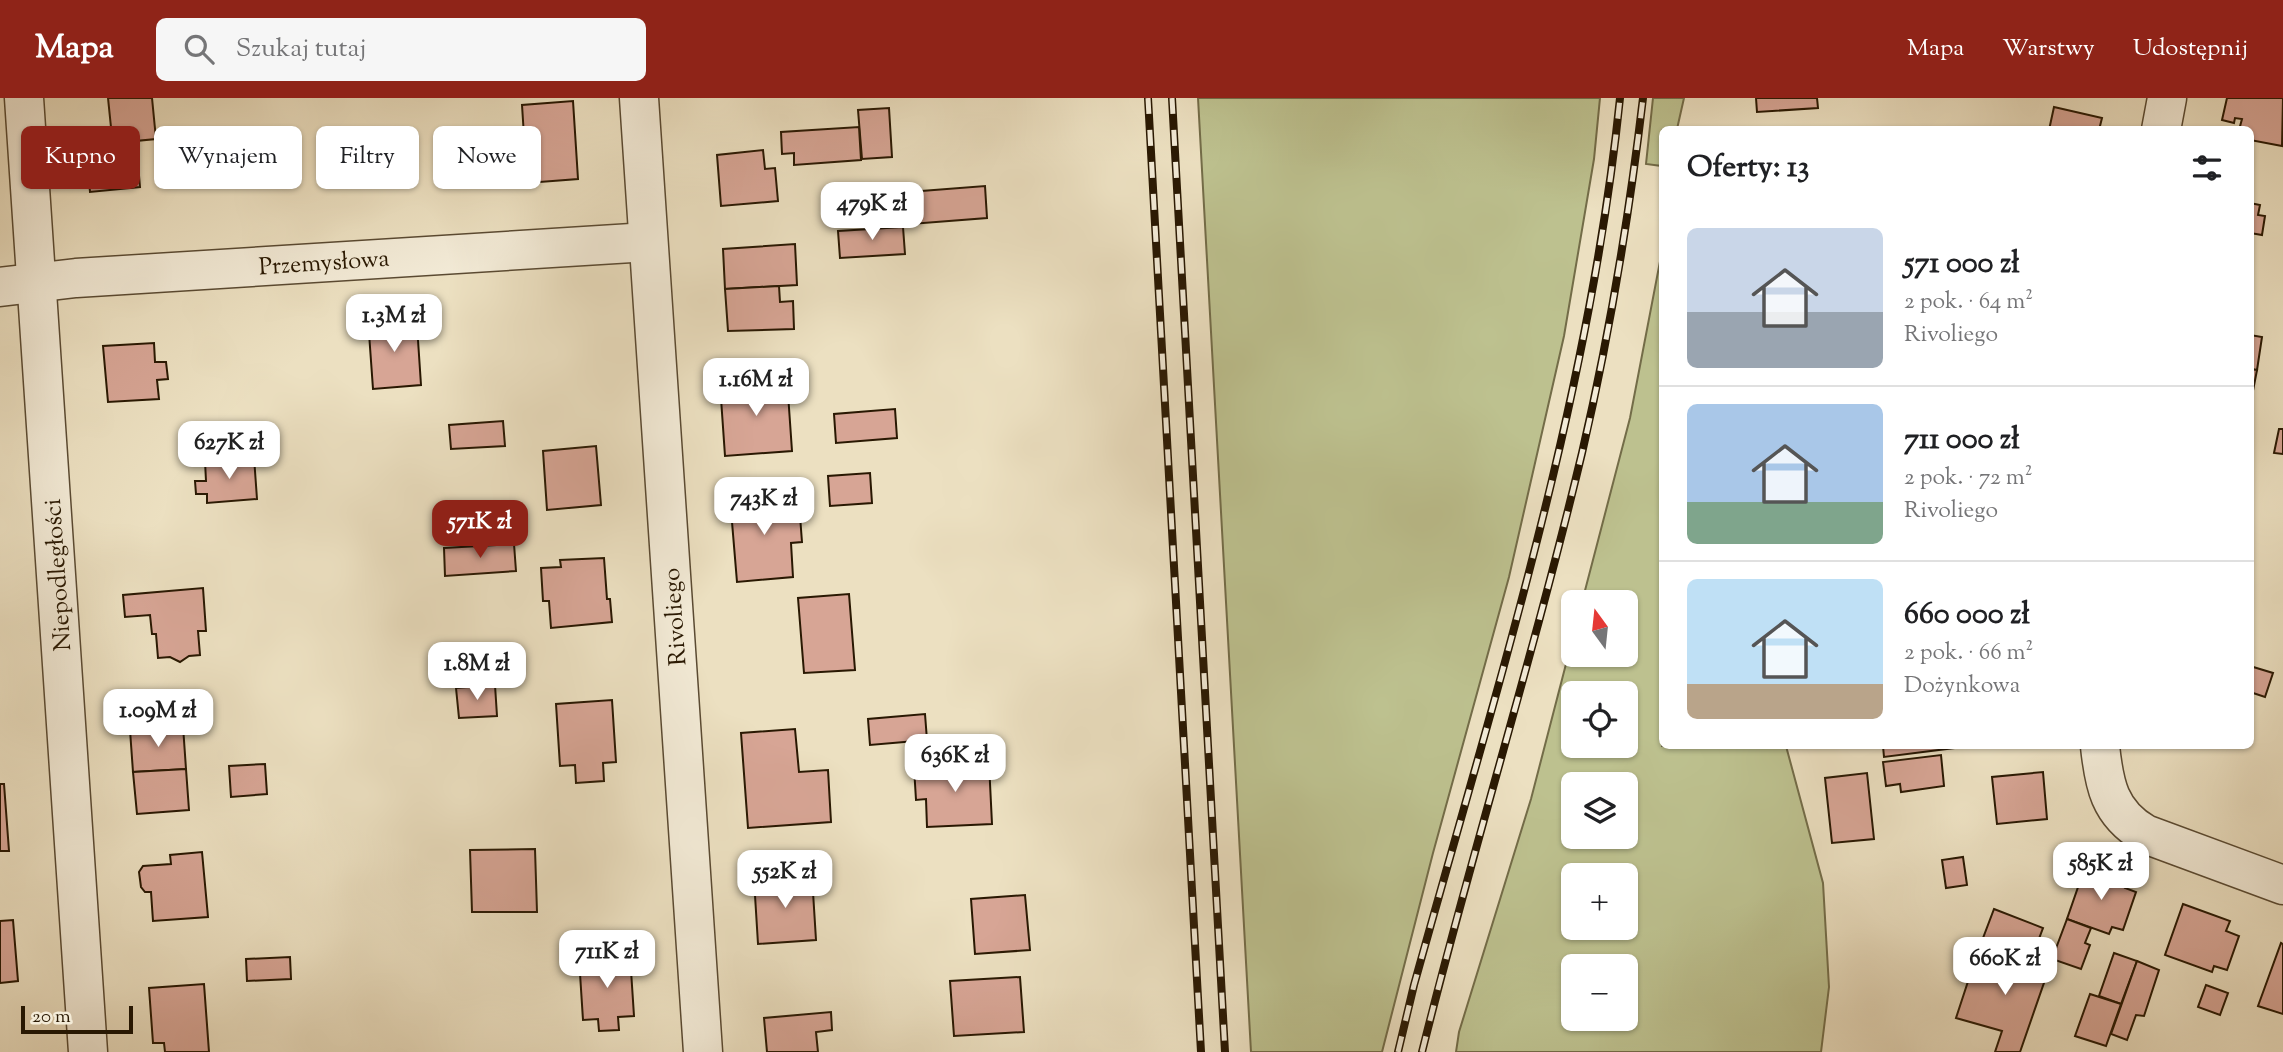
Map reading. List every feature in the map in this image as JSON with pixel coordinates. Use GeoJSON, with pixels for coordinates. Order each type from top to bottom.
{"type":"FeatureCollection","features":[{"type":"Feature","properties":{"kind":"street","name":"Niepodległości"},"geometry":{"type":"LineString","coordinates":[[24,98],[88,1052]]}},
{"type":"Feature","properties":{"kind":"street","name":"Rivoliego"},"geometry":{"type":"LineString","coordinates":[[639,98],[703,1052]]}},
{"type":"Feature","properties":{"kind":"street"},"geometry":{"type":"LineString","coordinates":[[2162,126],[2167,98]]}},
{"type":"Feature","properties":{"kind":"street","name":"Przemysłowa"},"geometry":{"type":"LineString","coordinates":[[0,287],[76,278],[648,242]]}},
{"type":"Feature","properties":{"kind":"street"},"geometry":{"type":"LineString","coordinates":[[2100,749],[2107,788],[2114,806],[2134,828],[2283,885]]}},
{"type":"Feature","properties":{"kind":"green space"},"geometry":{"type":"Polygon","coordinates":[[[1198,98],[1600,98],[1594,159],[1564,336],[1509,577],[1433,853],[1382,1052],[1251,1052],[1198,98]]]}},
{"type":"Feature","properties":{"kind":"green space"},"geometry":{"type":"Polygon","coordinates":[[[1653,98],[1684,98],[1678,126],[1659,126],[1659,166],[1646,164],[1653,98]]]}},
{"type":"Feature","properties":{"kind":"green space"},"geometry":{"type":"Polygon","coordinates":[[[1659,267],[1659,749],[1787,749],[1823,883],[1829,987],[1821,1052],[1456,1052],[1459,1032],[1531,799],[1561,683],[1561,758],[1638,758],[1638,681],[1562,681],[1565,667],[1638,667],[1638,590],[1585,590],[1630,418],[1659,267]]]}},
{"type":"Feature","properties":{"kind":"building"},"geometry":{"type":"Polygon","coordinates":[[[108,98],[152,98],[154,139],[140,141],[140,126],[111,126],[108,98]]]}},
{"type":"Feature","properties":{"kind":"building"},"geometry":{"type":"Polygon","coordinates":[[[1756,98],[1817,98],[1818,108],[1757,112],[1756,98]]]}},
{"type":"Feature","properties":{"kind":"building"},"geometry":{"type":"Polygon","coordinates":[[[2227,98],[2283,98],[2282,146],[2254,141],[2254,126],[2240,126],[2242,119],[2235,118],[2234,123],[2222,120],[2227,98]]]}},
{"type":"Feature","properties":{"kind":"building"},"geometry":{"type":"Polygon","coordinates":[[[573,101],[578,179],[541,182],[541,126],[523,126],[522,105],[573,101]]]}},
{"type":"Feature","properties":{"kind":"building"},"geometry":{"type":"Polygon","coordinates":[[[2054,107],[2102,118],[2100,126],[2050,126],[2054,107]]]}},
{"type":"Feature","properties":{"kind":"building"},"geometry":{"type":"Polygon","coordinates":[[[889,108],[892,157],[862,159],[858,110],[889,108]]]}},
{"type":"Feature","properties":{"kind":"building"},"geometry":{"type":"Polygon","coordinates":[[[859,127],[861,160],[794,165],[794,153],[782,154],[781,132],[859,127]]]}},
{"type":"Feature","properties":{"kind":"building"},"geometry":{"type":"Polygon","coordinates":[[[763,150],[765,169],[775,168],[778,201],[721,206],[717,155],[763,150]]]}},
{"type":"Feature","properties":{"kind":"building"},"geometry":{"type":"Polygon","coordinates":[[[985,186],[987,218],[898,225],[896,193],[985,186]]]}},
{"type":"Feature","properties":{"kind":"building"},"geometry":{"type":"Polygon","coordinates":[[[90,189],[120,189],[90,192],[90,189]]]}},
{"type":"Feature","properties":{"kind":"building"},"geometry":{"type":"Polygon","coordinates":[[[2254,204],[2260,205],[2258,215],[2265,216],[2262,235],[2254,234],[2254,204]]]}},
{"type":"Feature","properties":{"kind":"building"},"geometry":{"type":"Polygon","coordinates":[[[903,227],[905,254],[840,258],[838,231],[903,227]]]}},
{"type":"Feature","properties":{"kind":"building"},"geometry":{"type":"Polygon","coordinates":[[[795,244],[797,285],[725,289],[723,249],[795,244]]]}},
{"type":"Feature","properties":{"kind":"building"},"geometry":{"type":"Polygon","coordinates":[[[779,286],[780,302],[793,301],[794,329],[728,331],[725,289],[779,286]]]}},
{"type":"Feature","properties":{"kind":"building"},"geometry":{"type":"Polygon","coordinates":[[[395,317],[396,327],[417,325],[421,385],[373,389],[368,319],[395,317]]]}},
{"type":"Feature","properties":{"kind":"building"},"geometry":{"type":"Polygon","coordinates":[[[2254,336],[2262,337],[2257,370],[2254,370],[2254,336]]]}},
{"type":"Feature","properties":{"kind":"building"},"geometry":{"type":"Polygon","coordinates":[[[154,343],[155,362],[166,362],[168,379],[157,380],[159,399],[108,402],[103,346],[154,343]]]}},
{"type":"Feature","properties":{"kind":"building"},"geometry":{"type":"Polygon","coordinates":[[[787,379],[792,451],[725,456],[720,384],[787,379]]]}},
{"type":"Feature","properties":{"kind":"building"},"geometry":{"type":"Polygon","coordinates":[[[895,409],[897,438],[836,443],[834,414],[895,409]]]}},
{"type":"Feature","properties":{"kind":"building"},"geometry":{"type":"Polygon","coordinates":[[[503,421],[505,446],[451,449],[449,425],[503,421]]]}},
{"type":"Feature","properties":{"kind":"building"},"geometry":{"type":"Polygon","coordinates":[[[2279,429],[2283,429],[2283,454],[2274,453],[2279,429]]]}},
{"type":"Feature","properties":{"kind":"building"},"geometry":{"type":"Polygon","coordinates":[[[596,446],[601,505],[547,510],[543,451],[596,446]]]}},
{"type":"Feature","properties":{"kind":"building"},"geometry":{"type":"Polygon","coordinates":[[[254,457],[257,499],[207,503],[207,494],[196,494],[195,481],[206,481],[205,461],[254,457]]]}},
{"type":"Feature","properties":{"kind":"building"},"geometry":{"type":"Polygon","coordinates":[[[870,473],[872,503],[830,506],[828,476],[870,473]]]}},
{"type":"Feature","properties":{"kind":"building"},"geometry":{"type":"Polygon","coordinates":[[[787,494],[789,517],[800,516],[802,542],[791,543],[793,577],[737,582],[730,498],[787,494]]]}},
{"type":"Feature","properties":{"kind":"building"},"geometry":{"type":"Polygon","coordinates":[[[514,544],[516,571],[445,576],[444,548],[514,544]]]}},
{"type":"Feature","properties":{"kind":"building"},"geometry":{"type":"Polygon","coordinates":[[[604,558],[607,599],[610,599],[612,622],[551,628],[549,601],[543,601],[541,568],[561,567],[560,560],[604,558]]]}},
{"type":"Feature","properties":{"kind":"building"},"geometry":{"type":"Polygon","coordinates":[[[203,588],[206,631],[198,631],[200,655],[189,656],[180,662],[170,657],[158,658],[156,634],[152,634],[150,615],[125,617],[123,595],[203,588]]]}},
{"type":"Feature","properties":{"kind":"building"},"geometry":{"type":"Polygon","coordinates":[[[849,594],[855,670],[804,673],[798,598],[849,594]]]}},
{"type":"Feature","properties":{"kind":"building"},"geometry":{"type":"Polygon","coordinates":[[[2254,667],[2273,673],[2265,697],[2254,693],[2254,667]]]}},
{"type":"Feature","properties":{"kind":"building"},"geometry":{"type":"Polygon","coordinates":[[[495,685],[497,716],[459,718],[456,688],[495,685]]]}},
{"type":"Feature","properties":{"kind":"building"},"geometry":{"type":"Polygon","coordinates":[[[612,700],[616,762],[603,763],[604,781],[576,783],[575,765],[560,766],[556,704],[612,700]]]}},
{"type":"Feature","properties":{"kind":"building"},"geometry":{"type":"Polygon","coordinates":[[[925,714],[927,740],[870,745],[868,719],[925,714]]]}},
{"type":"Feature","properties":{"kind":"building"},"geometry":{"type":"Polygon","coordinates":[[[183,726],[186,769],[133,772],[130,730],[183,726]]]}},
{"type":"Feature","properties":{"kind":"building"},"geometry":{"type":"Polygon","coordinates":[[[795,729],[799,772],[828,770],[831,822],[748,828],[741,733],[795,729]]]}},
{"type":"Feature","properties":{"kind":"building"},"geometry":{"type":"Polygon","coordinates":[[[1883,749],[1946,749],[1884,757],[1883,749]]]}},
{"type":"Feature","properties":{"kind":"building"},"geometry":{"type":"Polygon","coordinates":[[[1941,755],[1944,786],[1901,792],[1900,784],[1886,786],[1883,762],[1941,755]]]}},
{"type":"Feature","properties":{"kind":"building"},"geometry":{"type":"Polygon","coordinates":[[[989,763],[992,824],[927,827],[926,799],[916,800],[914,767],[989,763]]]}},
{"type":"Feature","properties":{"kind":"building"},"geometry":{"type":"Polygon","coordinates":[[[265,764],[267,794],[231,797],[229,766],[265,764]]]}},
{"type":"Feature","properties":{"kind":"building"},"geometry":{"type":"Polygon","coordinates":[[[186,769],[189,810],[137,814],[133,772],[186,769]]]}},
{"type":"Feature","properties":{"kind":"building"},"geometry":{"type":"Polygon","coordinates":[[[2043,772],[2047,819],[1997,824],[1992,777],[2043,772]]]}},
{"type":"Feature","properties":{"kind":"building"},"geometry":{"type":"Polygon","coordinates":[[[1867,773],[1874,839],[1832,843],[1825,778],[1867,773]]]}},
{"type":"Feature","properties":{"kind":"building"},"geometry":{"type":"Polygon","coordinates":[[[0,784],[4,784],[9,851],[0,851],[0,784]]]}},
{"type":"Feature","properties":{"kind":"building"},"geometry":{"type":"Polygon","coordinates":[[[535,849],[537,912],[472,912],[470,850],[535,849]]]}},
{"type":"Feature","properties":{"kind":"building"},"geometry":{"type":"Polygon","coordinates":[[[202,852],[208,917],[153,921],[151,892],[145,892],[141,887],[139,872],[143,866],[171,864],[170,855],[202,852]]]}},
{"type":"Feature","properties":{"kind":"building"},"geometry":{"type":"Polygon","coordinates":[[[1963,857],[1967,885],[1946,888],[1942,860],[1963,857]]]}},
{"type":"Feature","properties":{"kind":"building"},"geometry":{"type":"Polygon","coordinates":[[[2085,867],[2127,882],[2125,888],[2136,892],[2123,930],[2112,927],[2109,934],[2067,919],[2085,867]]]}},
{"type":"Feature","properties":{"kind":"building"},"geometry":{"type":"Polygon","coordinates":[[[812,876],[816,940],[758,944],[754,879],[812,876]]]}},
{"type":"Feature","properties":{"kind":"building"},"geometry":{"type":"Polygon","coordinates":[[[1025,895],[1030,950],[975,954],[971,899],[1025,895]]]}},
{"type":"Feature","properties":{"kind":"building"},"geometry":{"type":"Polygon","coordinates":[[[2183,904],[2230,921],[2226,931],[2239,936],[2227,970],[2214,966],[2212,972],[2165,955],[2183,904]]]}},
{"type":"Feature","properties":{"kind":"building"},"geometry":{"type":"Polygon","coordinates":[[[1994,909],[2043,928],[2026,973],[1977,954],[1994,909]]]}},
{"type":"Feature","properties":{"kind":"building"},"geometry":{"type":"Polygon","coordinates":[[[2067,919],[2091,928],[2085,943],[2090,945],[2081,969],[2052,959],[2067,919]]]}},
{"type":"Feature","properties":{"kind":"building"},"geometry":{"type":"Polygon","coordinates":[[[13,920],[18,981],[0,983],[0,921],[13,920]]]}},
{"type":"Feature","properties":{"kind":"building"},"geometry":{"type":"Polygon","coordinates":[[[2281,943],[2283,944],[2283,1014],[2258,1006],[2281,943]]]}},
{"type":"Feature","properties":{"kind":"building"},"geometry":{"type":"Polygon","coordinates":[[[2035,947],[2054,954],[2020,1052],[1995,1052],[2002,1031],[1956,1018],[1977,954],[2026,973],[2035,947]]]}},
{"type":"Feature","properties":{"kind":"building"},"geometry":{"type":"Polygon","coordinates":[[[2114,953],[2137,961],[2121,1004],[2099,996],[2114,953]]]}},
{"type":"Feature","properties":{"kind":"building"},"geometry":{"type":"Polygon","coordinates":[[[630,955],[634,1016],[618,1017],[619,1030],[599,1031],[598,1019],[583,1020],[579,958],[630,955]]]}},
{"type":"Feature","properties":{"kind":"building"},"geometry":{"type":"Polygon","coordinates":[[[290,957],[291,979],[247,981],[246,959],[290,957]]]}},
{"type":"Feature","properties":{"kind":"building"},"geometry":{"type":"Polygon","coordinates":[[[2137,961],[2159,970],[2144,1016],[2136,1015],[2127,1040],[2111,1034],[2137,961]]]}},
{"type":"Feature","properties":{"kind":"building"},"geometry":{"type":"Polygon","coordinates":[[[1020,977],[1024,1032],[954,1036],[950,981],[1020,977]]]}},
{"type":"Feature","properties":{"kind":"building"},"geometry":{"type":"Polygon","coordinates":[[[204,984],[209,1052],[165,1052],[164,1043],[153,1043],[149,988],[204,984]]]}},
{"type":"Feature","properties":{"kind":"building"},"geometry":{"type":"Polygon","coordinates":[[[2206,985],[2228,993],[2220,1015],[2198,1007],[2206,985]]]}},
{"type":"Feature","properties":{"kind":"building"},"geometry":{"type":"Polygon","coordinates":[[[2090,994],[2121,1004],[2106,1046],[2075,1036],[2090,994]]]}},
{"type":"Feature","properties":{"kind":"building"},"geometry":{"type":"Polygon","coordinates":[[[831,1012],[832,1030],[816,1032],[818,1052],[767,1052],[764,1018],[831,1012]]]}},
{"type":"Feature","properties":{"kind":"railway"},"geometry":{"type":"LineString","coordinates":[[1148,98],[1201,1052]]}},
{"type":"Feature","properties":{"kind":"railway"},"geometry":{"type":"LineString","coordinates":[[1172,98],[1225,1052]]}},
{"type":"Feature","properties":{"kind":"railway"},"geometry":{"type":"LineString","coordinates":[[1398,1052],[1414,985],[1507,656],[1563,435],[1606,211],[1620,98]]}},
{"type":"Feature","properties":{"kind":"railway"},"geometry":{"type":"LineString","coordinates":[[1422,1052],[1582,453],[1617,277],[1643,98]]}}]}
